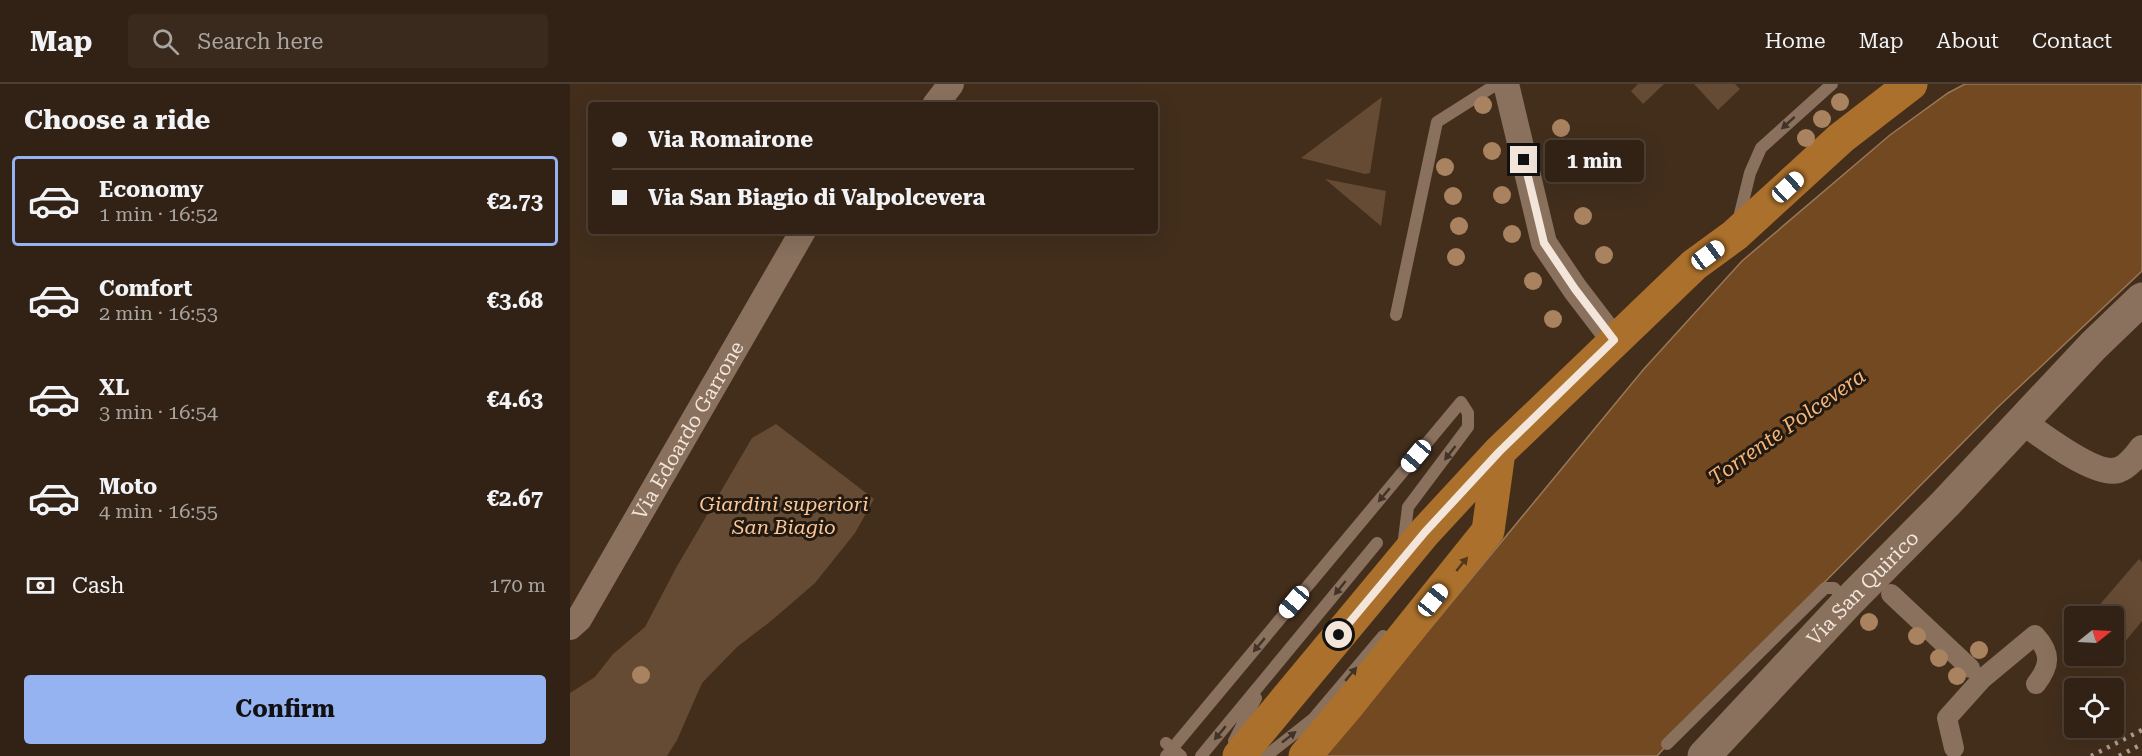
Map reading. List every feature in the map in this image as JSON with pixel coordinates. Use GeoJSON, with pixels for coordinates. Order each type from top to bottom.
{"type":"FeatureCollection","features":[{"type":"Feature","properties":{"kind":"main road"},"geometry":{"type":"LineString","coordinates":[[1239,756],[1389,552],[1499,452],[1694,266],[1735,235],[1841,138],[1911,84]]}},
{"type":"Feature","properties":{"kind":"main road","name":"Via San Quirico"},"geometry":{"type":"LineString","coordinates":[[1704,756],[1848,602],[1883,585],[2023,422],[2093,346],[2142,300]]}},
{"type":"Feature","properties":{"kind":"main road"},"geometry":{"type":"LineString","coordinates":[[1305,756],[1358,694],[1488,531],[1499,452]]}},
{"type":"Feature","properties":{"kind":"street"},"geometry":{"type":"LineString","coordinates":[[938,102],[951,84]]}},
{"type":"Feature","properties":{"kind":"street"},"geometry":{"type":"LineString","coordinates":[[1506,84],[1544,243],[1614,340]]}},
{"type":"Feature","properties":{"kind":"street","name":"Via Edoardo Garrone"},"geometry":{"type":"LineString","coordinates":[[570,627],[579,619],[801,234]]}},
{"type":"Feature","properties":{"kind":"street"},"geometry":{"type":"LineString","coordinates":[[2023,422],[2086,463],[2108,471],[2117,471],[2124,467],[2142,448]]}},
{"type":"Feature","properties":{"kind":"street"},"geometry":{"type":"LineString","coordinates":[[1883,585],[1977,675]]}},
{"type":"Feature","properties":{"kind":"street"},"geometry":{"type":"LineString","coordinates":[[1954,748],[1947,718],[1977,675],[2035,635],[2044,645],[2048,661],[2046,671],[2036,684]]}},
{"type":"Feature","properties":{"kind":"lane"},"geometry":{"type":"LineString","coordinates":[[1396,315],[1437,122],[1497,84]]}},
{"type":"Feature","properties":{"kind":"lane"},"geometry":{"type":"LineString","coordinates":[[1735,235],[1750,173],[1761,148],[1832,84]]}},
{"type":"Feature","properties":{"kind":"lane"},"geometry":{"type":"LineString","coordinates":[[1171,751],[1461,402],[1468,413],[1468,427],[1408,507],[1389,552],[1267,678],[1201,756]]}},
{"type":"Feature","properties":{"kind":"lane"},"geometry":{"type":"LineString","coordinates":[[1667,744],[1825,588],[1834,588],[1848,602]]}},
{"type":"Feature","properties":{"kind":"lane"},"geometry":{"type":"LineString","coordinates":[[1266,756],[1312,719],[1389,630]]}},
{"type":"Feature","properties":{"kind":"lane"},"geometry":{"type":"LineString","coordinates":[[1226,756],[1267,678]]}},
{"type":"Feature","properties":{"kind":"green space"},"geometry":{"type":"Polygon","coordinates":[[[1638,84],[1664,84],[1643,104],[1631,91],[1638,84]]]}},
{"type":"Feature","properties":{"kind":"green space"},"geometry":{"type":"Polygon","coordinates":[[[1694,84],[1735,84],[1740,89],[1718,110],[1694,84]]]}},
{"type":"Feature","properties":{"kind":"green space"},"geometry":{"type":"Polygon","coordinates":[[[1382,97],[1370,173],[1365,174],[1301,158],[1382,97]]]}},
{"type":"Feature","properties":{"kind":"green space"},"geometry":{"type":"Polygon","coordinates":[[[1325,179],[1386,191],[1381,226],[1325,179]]]}},
{"type":"Feature","properties":{"kind":"green space","name":"Giardini superiori San Biagio"},"geometry":{"type":"Polygon","coordinates":[[[776,424],[874,499],[855,533],[815,583],[737,647],[702,683],[677,740],[667,756],[570,756],[570,693],[595,677],[613,654],[645,627],[676,568],[752,438],[776,424]]]}},
{"type":"Feature","properties":{"kind":"green space"},"geometry":{"type":"Polygon","coordinates":[[[2139,559],[2142,562],[2142,621],[2124,643],[2124,606],[2099,606],[2139,559]]]}},
{"type":"Feature","properties":{"kind":"water","name":"Torrente Polcevera"},"geometry":{"type":"Polygon","coordinates":[[[1965,84],[2142,84],[2142,271],[1997,408],[1706,702],[1657,756],[1325,756],[1643,370],[1742,261],[1890,135],[1948,93],[1965,84]]]}},
{"type":"Feature","properties":{"kind":"railway"},"geometry":{"type":"LineString","coordinates":[[2091,756],[2142,730]]}},
{"type":"Feature","properties":{"kind":"railway"},"geometry":{"type":"LineString","coordinates":[[2119,756],[2142,744]]}},
{"type":"Feature","properties":{"kind":"route"},"geometry":{"type":"LineString","coordinates":[[1339,635],[1425,532],[1499,452],[1614,340],[1544,243],[1524,160]]}}]}
